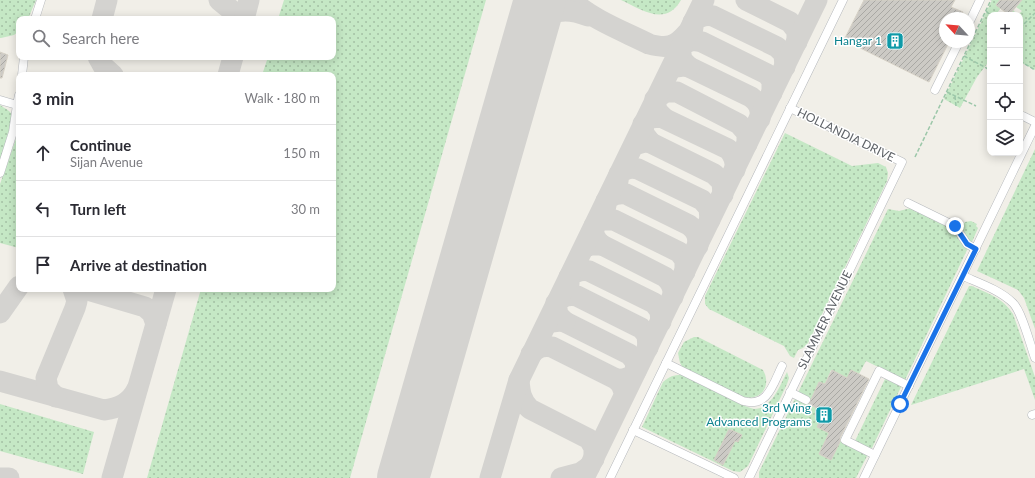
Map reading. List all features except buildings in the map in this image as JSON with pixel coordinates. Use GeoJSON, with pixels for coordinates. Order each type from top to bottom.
{"type":"FeatureCollection","features":[{"type":"Feature","properties":{"kind":"street"},"geometry":{"type":"LineString","coordinates":[[36,16],[41,0]]}},
{"type":"Feature","properties":{"kind":"street"},"geometry":{"type":"LineString","coordinates":[[610,478],[843,0]]}},
{"type":"Feature","properties":{"kind":"street"},"geometry":{"type":"LineString","coordinates":[[974,12],[980,0]]}},
{"type":"Feature","properties":{"kind":"street"},"geometry":{"type":"LineString","coordinates":[[936,90],[956,48]]}},
{"type":"Feature","properties":{"kind":"street"},"geometry":{"type":"LineString","coordinates":[[22,72],[24,60]]}},
{"type":"Feature","properties":{"kind":"street"},"geometry":{"type":"LineString","coordinates":[[0,100],[16,106]]}},
{"type":"Feature","properties":{"kind":"street","name":"HOLLANDIA DRIVE"},"geometry":{"type":"LineString","coordinates":[[790,108],[902,162]]}},
{"type":"Feature","properties":{"kind":"street"},"geometry":{"type":"LineString","coordinates":[[0,172],[13,132],[16,112]]}},
{"type":"Feature","properties":{"kind":"street"},"geometry":{"type":"LineString","coordinates":[[1024,116],[1035,122]]}},
{"type":"Feature","properties":{"kind":"street"},"geometry":{"type":"LineString","coordinates":[[864,478],[1035,126]]}},
{"type":"Feature","properties":{"kind":"street","name":"SLAMMER AVENUE"},"geometry":{"type":"LineString","coordinates":[[749,478],[902,162]]}},
{"type":"Feature","properties":{"kind":"street"},"geometry":{"type":"LineString","coordinates":[[908,203],[955,226],[967,244],[976,249]]}},
{"type":"Feature","properties":{"kind":"street"},"geometry":{"type":"LineString","coordinates":[[963,276],[1004,295],[1014,304],[1021,318],[1035,358]]}},
{"type":"Feature","properties":{"kind":"street"},"geometry":{"type":"LineString","coordinates":[[666,363],[743,401],[752,403],[760,402],[768,394],[782,366]]}},
{"type":"Feature","properties":{"kind":"street"},"geometry":{"type":"LineString","coordinates":[[875,455],[845,440],[879,371],[909,386]]}},
{"type":"Feature","properties":{"kind":"street"},"geometry":{"type":"LineString","coordinates":[[790,392],[806,400]]}},
{"type":"Feature","properties":{"kind":"street"},"geometry":{"type":"LineString","coordinates":[[634,430],[734,478]]}},
{"type":"Feature","properties":{"kind":"path"},"geometry":{"type":"LineString","coordinates":[[915,157],[991,0]]}},
{"type":"Feature","properties":{"kind":"path"},"geometry":{"type":"LineString","coordinates":[[1023,25],[1035,14]]}},
{"type":"Feature","properties":{"kind":"path"},"geometry":{"type":"LineString","coordinates":[[964,56],[987,68]]}},
{"type":"Feature","properties":{"kind":"path"},"geometry":{"type":"LineString","coordinates":[[1023,63],[1035,70]]}},
{"type":"Feature","properties":{"kind":"path"},"geometry":{"type":"LineString","coordinates":[[946,92],[976,106]]}},
{"type":"Feature","properties":{"kind":"path"},"geometry":{"type":"LineString","coordinates":[[955,96],[956,106]]}},
{"type":"Feature","properties":{"kind":"green space"},"geometry":{"type":"Polygon","coordinates":[[[0,0],[36,0],[29,16],[16,16],[16,33],[0,38],[0,0]]]}},
{"type":"Feature","properties":{"kind":"green space"},"geometry":{"type":"Polygon","coordinates":[[[284,0],[486,0],[350,478],[147,478],[200,292],[336,292],[336,72],[263,72],[267,60],[336,60],[336,16],[279,16],[284,0]]]}},
{"type":"Feature","properties":{"kind":"green space"},"geometry":{"type":"Polygon","coordinates":[[[621,0],[681,0],[675,8],[668,13],[661,15],[645,12],[621,0]]]}},
{"type":"Feature","properties":{"kind":"green space"},"geometry":{"type":"Polygon","coordinates":[[[992,0],[1000,0],[1001,8],[998,12],[987,12],[987,64],[977,77],[960,108],[944,99],[969,48],[975,48],[975,35],[992,0]]]}},
{"type":"Feature","properties":{"kind":"green space"},"geometry":{"type":"Polygon","coordinates":[[[1022,0],[1035,0],[1035,70],[1023,64],[1023,12],[1016,7],[1022,0]]]}},
{"type":"Feature","properties":{"kind":"green space"},"geometry":{"type":"Polygon","coordinates":[[[0,105],[7,109],[12,115],[12,125],[0,161],[0,105]]]}},
{"type":"Feature","properties":{"kind":"green space"},"geometry":{"type":"Polygon","coordinates":[[[785,133],[852,166],[878,163],[886,167],[888,173],[887,181],[808,343],[803,348],[798,350],[794,358],[790,356],[784,346],[709,309],[705,304],[705,296],[785,133]]]}},
{"type":"Feature","properties":{"kind":"green space"},"geometry":{"type":"Polygon","coordinates":[[[16,139],[16,247],[0,243],[0,184],[16,139]]]}},
{"type":"Feature","properties":{"kind":"green space"},"geometry":{"type":"Polygon","coordinates":[[[1035,149],[1035,329],[1024,298],[1018,290],[977,271],[1035,149]]]}},
{"type":"Feature","properties":{"kind":"green space"},"geometry":{"type":"Polygon","coordinates":[[[911,208],[953,229],[960,241],[968,248],[905,380],[866,361],[859,374],[847,378],[831,370],[825,384],[819,382],[809,404],[818,409],[815,415],[830,423],[837,416],[819,454],[831,460],[840,441],[866,454],[867,456],[856,478],[759,478],[759,472],[888,209],[899,211],[911,208]]]}},
{"type":"Feature","properties":{"kind":"green space"},"geometry":{"type":"Polygon","coordinates":[[[971,221],[977,224],[976,226],[978,228],[972,242],[970,242],[962,232],[961,228],[965,222],[971,221]]]}},
{"type":"Feature","properties":{"kind":"green space"},"geometry":{"type":"Polygon","coordinates":[[[969,286],[972,286],[1000,300],[1013,314],[1035,377],[1035,400],[1024,369],[911,405],[969,286]]]}},
{"type":"Feature","properties":{"kind":"green space"},"geometry":{"type":"Polygon","coordinates":[[[694,337],[698,337],[763,370],[766,382],[763,391],[755,397],[744,397],[683,368],[680,363],[678,353],[684,342],[694,337]]]}},
{"type":"Feature","properties":{"kind":"green space"},"geometry":{"type":"Polygon","coordinates":[[[787,372],[789,378],[787,384],[748,466],[740,472],[733,471],[642,427],[663,382],[672,376],[682,375],[754,409],[760,408],[771,401],[787,372]]]}},
{"type":"Feature","properties":{"kind":"green space"},"geometry":{"type":"Polygon","coordinates":[[[885,379],[900,385],[901,387],[872,448],[866,448],[855,441],[885,379]]]}},
{"type":"Feature","properties":{"kind":"green space"},"geometry":{"type":"Polygon","coordinates":[[[0,404],[94,432],[83,474],[0,451],[0,404]]]}},
{"type":"Feature","properties":{"kind":"taxiway"},"geometry":{"type":"LineString","coordinates":[[103,16],[107,0]]}},
{"type":"Feature","properties":{"kind":"taxiway"},"geometry":{"type":"LineString","coordinates":[[219,0],[230,9],[234,16]]}},
{"type":"Feature","properties":{"kind":"taxiway"},"geometry":{"type":"LineString","coordinates":[[245,16],[249,0]]}},
{"type":"Feature","properties":{"kind":"taxiway"},"geometry":{"type":"LineString","coordinates":[[571,0],[598,19],[649,44],[670,46],[683,38],[687,33]]}},
{"type":"Feature","properties":{"kind":"taxiway"},"geometry":{"type":"LineString","coordinates":[[490,478],[519,380],[704,0]]}},
{"type":"Feature","properties":{"kind":"taxiway"},"geometry":{"type":"LineString","coordinates":[[746,0],[790,22],[797,31],[797,42]]}},
{"type":"Feature","properties":{"kind":"taxiway"},"geometry":{"type":"LineString","coordinates":[[584,478],[817,0]]}},
{"type":"Feature","properties":{"kind":"taxiway"},"geometry":{"type":"LineString","coordinates":[[527,46],[543,20],[550,15],[557,12],[566,11],[576,12],[588,16]]}},
{"type":"Feature","properties":{"kind":"taxiway"},"geometry":{"type":"LineString","coordinates":[[693,28],[693,22],[698,18],[705,15],[713,16],[777,47],[784,54],[785,67]]}},
{"type":"Feature","properties":{"kind":"taxiway"},"geometry":{"type":"LineString","coordinates":[[689,67],[682,60],[680,48],[690,41],[702,42],[767,74],[772,81],[772,93]]}},
{"type":"Feature","properties":{"kind":"taxiway"},"geometry":{"type":"LineString","coordinates":[[100,60],[103,66],[110,72]]}},
{"type":"Feature","properties":{"kind":"taxiway"},"geometry":{"type":"LineString","coordinates":[[229,72],[232,60]]}},
{"type":"Feature","properties":{"kind":"taxiway"},"geometry":{"type":"LineString","coordinates":[[676,67],[689,67],[751,97],[759,106],[760,119]]}},
{"type":"Feature","properties":{"kind":"taxiway"},"geometry":{"type":"LineString","coordinates":[[664,118],[657,111],[655,99],[666,92],[677,92],[739,124],[747,133],[747,144]]}},
{"type":"Feature","properties":{"kind":"taxiway"},"geometry":{"type":"LineString","coordinates":[[651,143],[644,134],[643,124],[650,118],[661,117],[728,149],[734,159],[735,170]]}},
{"type":"Feature","properties":{"kind":"taxiway"},"geometry":{"type":"LineString","coordinates":[[638,144],[645,142],[651,143],[714,174],[722,182],[723,195]]}},
{"type":"Feature","properties":{"kind":"taxiway"},"geometry":{"type":"LineString","coordinates":[[618,181],[619,174],[623,171],[630,168],[638,169],[702,200],[709,208],[710,220]]}},
{"type":"Feature","properties":{"kind":"taxiway"},"geometry":{"type":"LineString","coordinates":[[606,206],[606,201],[613,196],[617,194],[626,194],[689,225],[696,234],[698,246]]}},
{"type":"Feature","properties":{"kind":"taxiway"},"geometry":{"type":"LineString","coordinates":[[602,245],[595,237],[594,226],[601,220],[614,220],[679,252],[685,260],[685,272]]}},
{"type":"Feature","properties":{"kind":"taxiway"},"geometry":{"type":"LineString","coordinates":[[588,246],[602,245],[665,277],[672,286],[673,297]]}},
{"type":"Feature","properties":{"kind":"taxiway"},"geometry":{"type":"LineString","coordinates":[[569,284],[569,277],[574,273],[581,270],[589,271],[654,303],[660,311],[661,322]]}},
{"type":"Feature","properties":{"kind":"taxiway"},"geometry":{"type":"LineString","coordinates":[[0,313],[16,290]]}},
{"type":"Feature","properties":{"kind":"taxiway"},"geometry":{"type":"LineString","coordinates":[[56,397],[48,389],[46,378],[75,308],[77,301],[74,292]]}},
{"type":"Feature","properties":{"kind":"taxiway"},"geometry":{"type":"LineString","coordinates":[[94,292],[145,307],[152,313],[156,324]]}},
{"type":"Feature","properties":{"kind":"taxiway"},"geometry":{"type":"LineString","coordinates":[[112,478],[165,292]]}},
{"type":"Feature","properties":{"kind":"taxiway"},"geometry":{"type":"LineString","coordinates":[[565,322],[558,315],[556,303],[565,296],[577,296],[641,328],[647,335],[648,348]]}},
{"type":"Feature","properties":{"kind":"taxiway"},"geometry":{"type":"LineString","coordinates":[[552,322],[565,322],[629,354],[635,361],[636,371],[627,378],[616,379]]}},
{"type":"Feature","properties":{"kind":"taxiway"},"geometry":{"type":"LineString","coordinates":[[531,354],[540,348],[546,346],[552,347],[616,379],[621,384],[623,389]]}},
{"type":"Feature","properties":{"kind":"taxiway"},"geometry":{"type":"LineString","coordinates":[[519,380],[522,396],[527,406],[530,409],[589,439],[594,448],[594,459]]}},
{"type":"Feature","properties":{"kind":"taxiway"},"geometry":{"type":"LineString","coordinates":[[0,381],[104,410],[124,404],[131,398],[137,389]]}},
{"type":"Feature","properties":{"kind":"taxiway"},"geometry":{"type":"LineString","coordinates":[[561,478],[580,473],[590,466]]}},
{"type":"Feature","properties":{"kind":"taxiway"},"geometry":{"type":"LineString","coordinates":[[0,478],[9,478]]}},
{"type":"Feature","properties":{"kind":"runway"},"geometry":{"type":"LineString","coordinates":[[403,478],[540,0]]}},
{"type":"Feature","properties":{"kind":"place","name":"Hangar 1"},"geometry":{"type":"Point","coordinates":[895,41]}},
{"type":"Feature","properties":{"kind":"place","name":"3rd Wing Advanced Programs"},"geometry":{"type":"Point","coordinates":[824,415]}},
{"type":"Feature","properties":{"kind":"route"},"geometry":{"type":"LineString","coordinates":[[900,404],[976,249],[962,239],[955,226]]}}]}
